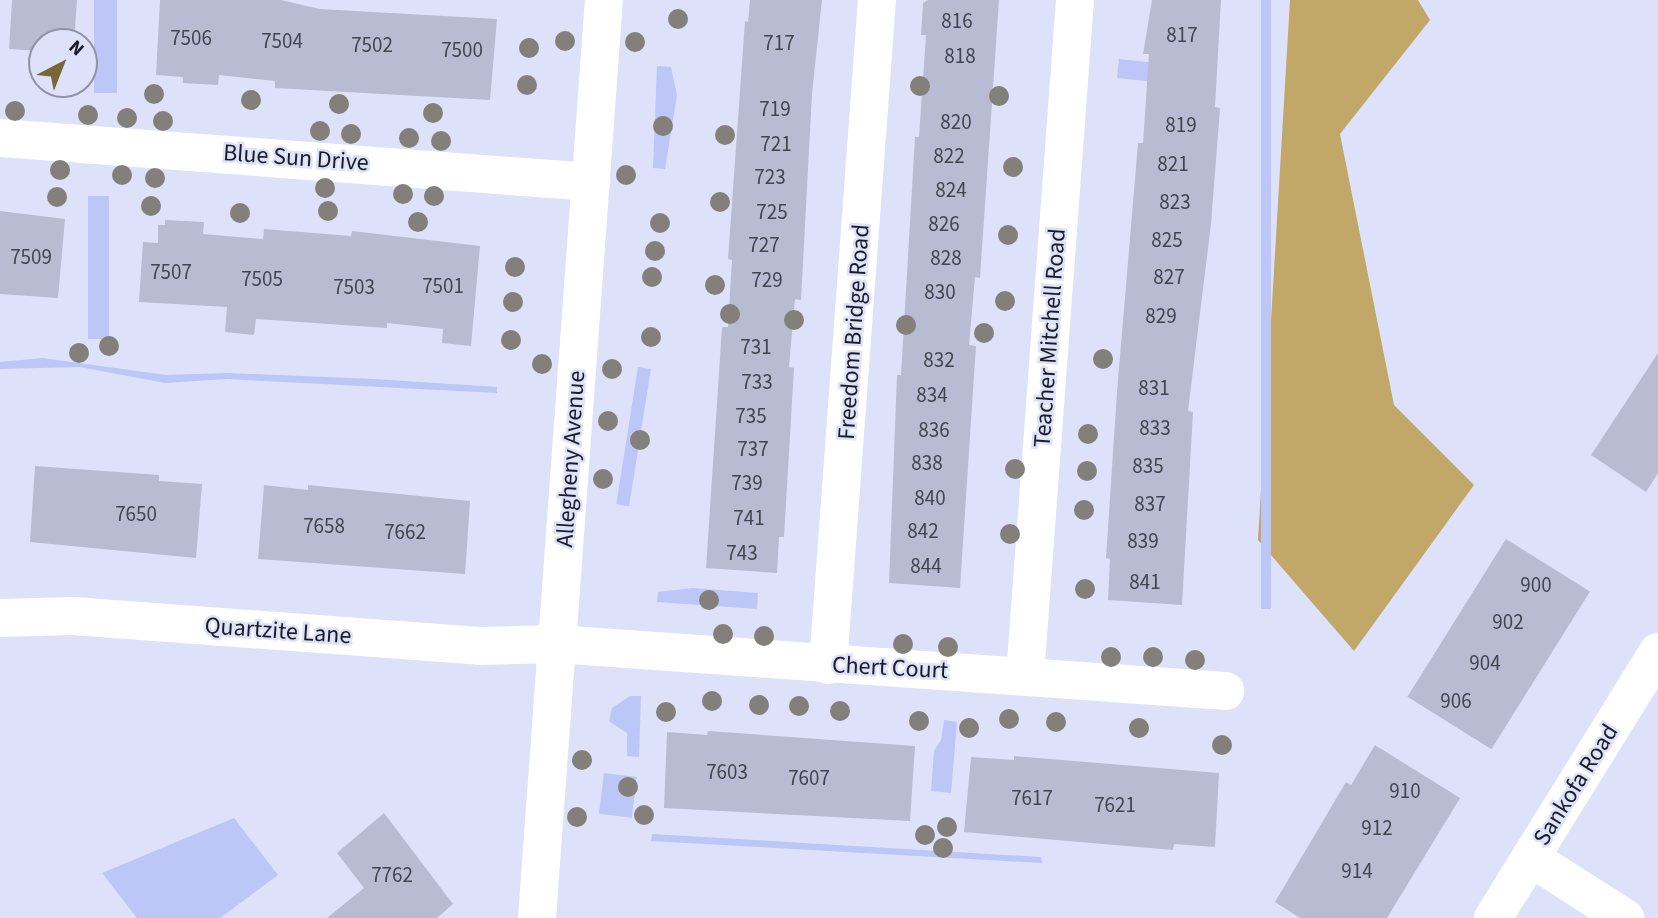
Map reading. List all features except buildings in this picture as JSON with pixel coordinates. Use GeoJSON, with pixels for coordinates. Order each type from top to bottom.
{"type":"FeatureCollection","features":[{"type":"Feature","properties":{"kind":"street","name":"Allegheny Avenue"},"geometry":{"type":"LineString","coordinates":[[537,918],[604,0]]}},
{"type":"Feature","properties":{"kind":"street","name":"Freedom Bridge Road"},"geometry":{"type":"LineString","coordinates":[[828,665],[877,0]]}},
{"type":"Feature","properties":{"kind":"street","name":"Teacher Mitchell Road"},"geometry":{"type":"LineString","coordinates":[[1025,676],[1075,0]]}},
{"type":"Feature","properties":{"kind":"street","name":"Blue Sun Drive"},"geometry":{"type":"LineString","coordinates":[[0,138],[591,182]]}},
{"type":"Feature","properties":{"kind":"street","name":"Quartzite Lane"},"geometry":{"type":"LineString","coordinates":[[0,618],[73,616],[480,646],[556,645]]}},
{"type":"Feature","properties":{"kind":"street","name":"Chert Court"},"geometry":{"type":"LineString","coordinates":[[556,645],[1225,691]]}},
{"type":"Feature","properties":{"kind":"street","name":"Sankofa Road"},"geometry":{"type":"LineString","coordinates":[[1493,918],[1658,652]]}},
{"type":"Feature","properties":{"kind":"street"},"geometry":{"type":"LineString","coordinates":[[1531,858],[1625,918]]}},
{"type":"Feature","properties":{"kind":"shaded area"},"geometry":{"type":"Polygon","coordinates":[[[1290,0],[1418,0],[1430,20],[1340,134],[1394,405],[1474,485],[1354,651],[1258,540],[1290,0]]]}},
{"type":"Feature","properties":{"kind":"water"},"geometry":{"type":"Polygon","coordinates":[[[94,0],[117,0],[117,93],[98,93],[98,28],[94,28],[94,0]]]}},
{"type":"Feature","properties":{"kind":"water"},"geometry":{"type":"Polygon","coordinates":[[[1261,0],[1271,0],[1271,609],[1261,609],[1261,0]]]}},
{"type":"Feature","properties":{"kind":"water"},"geometry":{"type":"Polygon","coordinates":[[[1119,59],[1216,69],[1214,88],[1117,78],[1119,59]]]}},
{"type":"Feature","properties":{"kind":"water"},"geometry":{"type":"Polygon","coordinates":[[[657,66],[671,67],[677,95],[665,169],[653,168],[657,66]]]}},
{"type":"Feature","properties":{"kind":"water"},"geometry":{"type":"Polygon","coordinates":[[[88,196],[109,196],[109,339],[88,339],[88,196]]]}},
{"type":"Feature","properties":{"kind":"water"},"geometry":{"type":"Polygon","coordinates":[[[42,358],[166,375],[227,373],[375,379],[497,387],[497,393],[227,379],[165,383],[80,367],[0,369],[0,362],[42,358]]]}},
{"type":"Feature","properties":{"kind":"water"},"geometry":{"type":"Polygon","coordinates":[[[638,367],[651,369],[629,506],[616,504],[638,367]]]}},
{"type":"Feature","properties":{"kind":"water"},"geometry":{"type":"Polygon","coordinates":[[[693,588],[758,593],[757,609],[657,602],[658,592],[693,588]]]}},
{"type":"Feature","properties":{"kind":"water"},"geometry":{"type":"Polygon","coordinates":[[[630,696],[641,696],[639,757],[627,756],[627,733],[609,721],[612,708],[630,696]]]}},
{"type":"Feature","properties":{"kind":"water"},"geometry":{"type":"Polygon","coordinates":[[[944,720],[957,722],[951,793],[931,791],[934,751],[941,740],[944,720]]]}},
{"type":"Feature","properties":{"kind":"water"},"geometry":{"type":"Polygon","coordinates":[[[604,773],[637,777],[632,818],[599,814],[604,773]]]}},
{"type":"Feature","properties":{"kind":"water"},"geometry":{"type":"Polygon","coordinates":[[[234,818],[278,875],[220,918],[137,918],[102,873],[234,818]]]}},
{"type":"Feature","properties":{"kind":"water"},"geometry":{"type":"Polygon","coordinates":[[[652,834],[1041,857],[1042,863],[651,841],[652,834]]]}}]}
